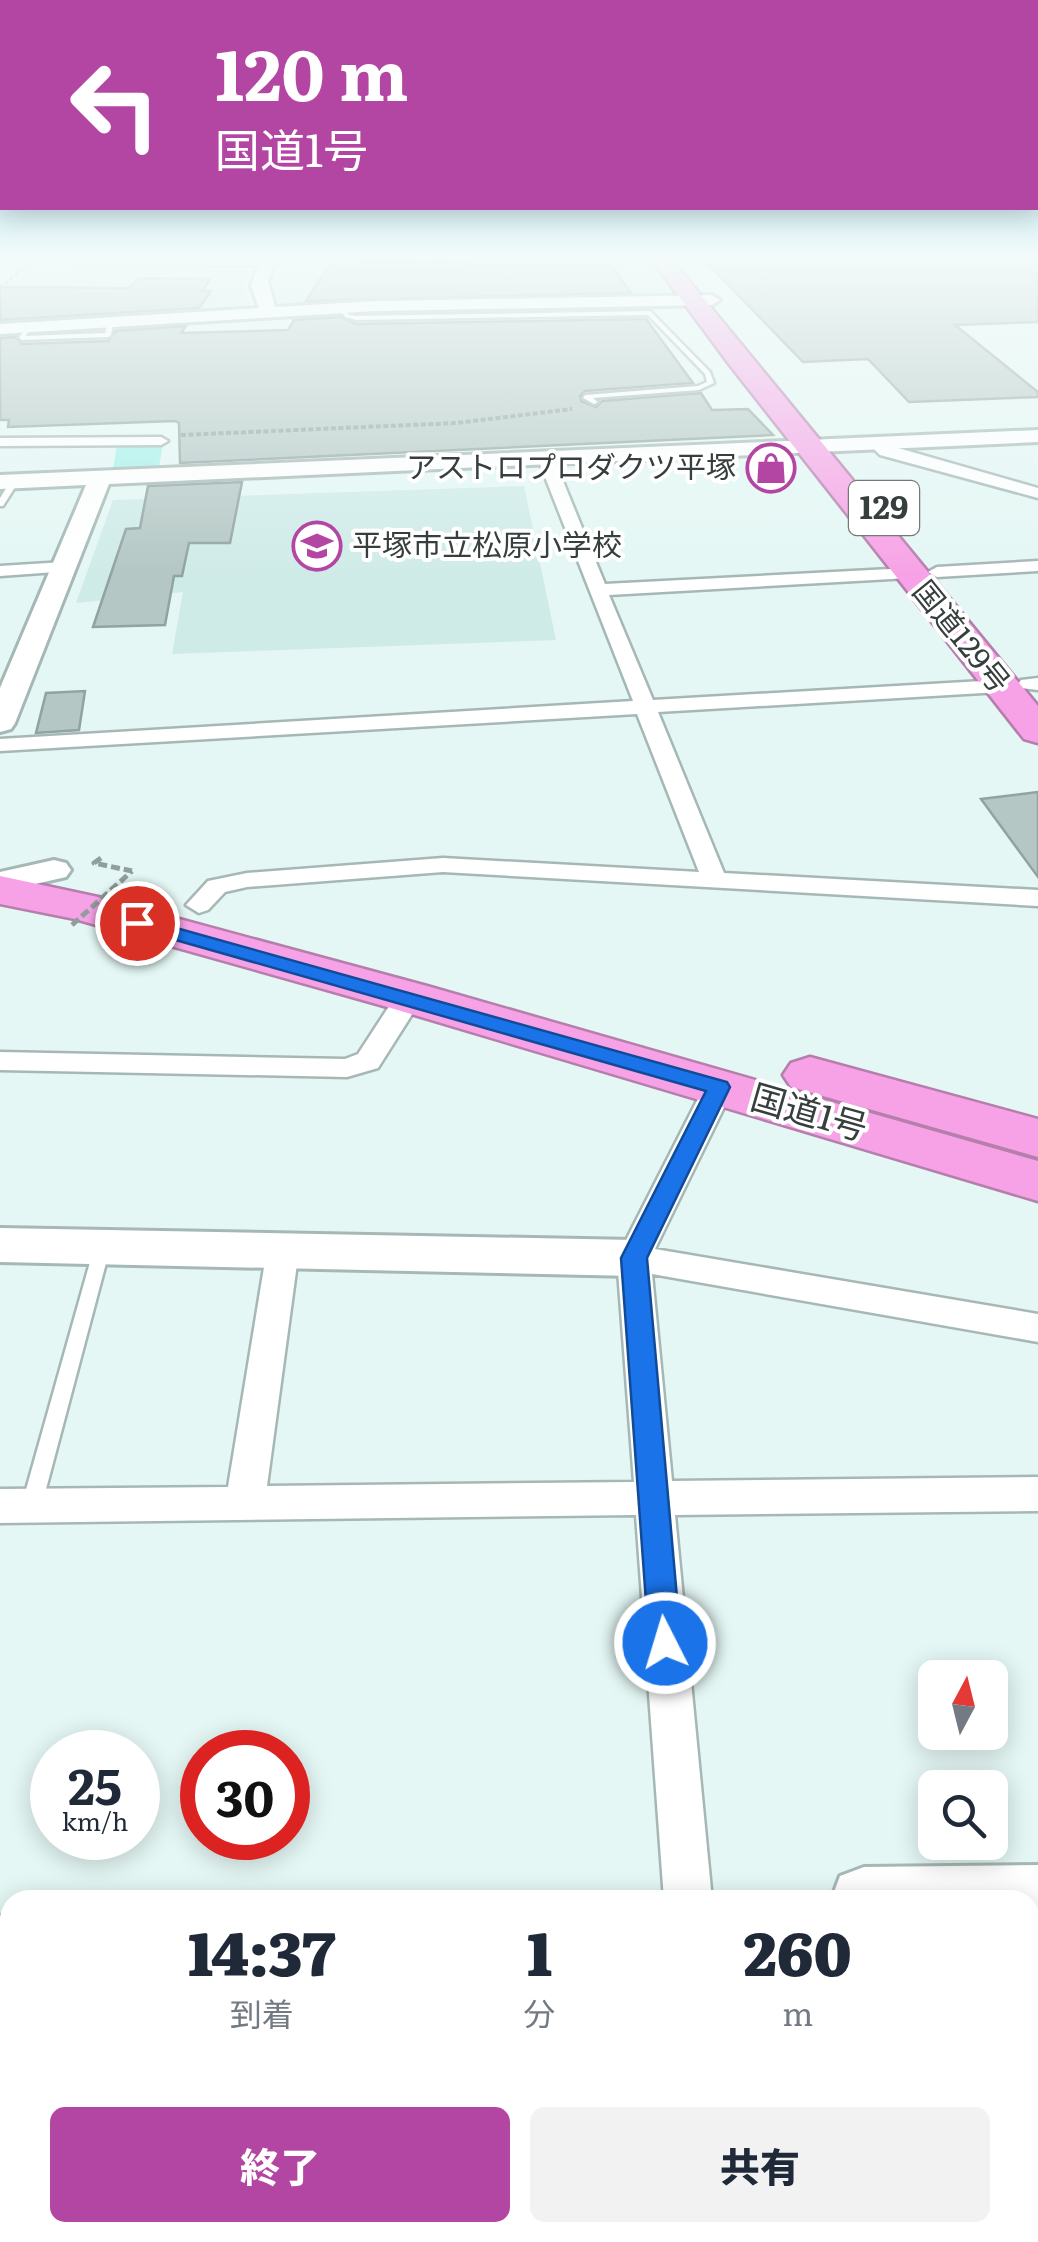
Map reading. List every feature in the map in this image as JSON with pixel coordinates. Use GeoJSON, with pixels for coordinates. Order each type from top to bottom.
{"type":"FeatureCollection","features":[{"type":"Feature","properties":{"kind":"highway","name":"国道129号"},"geometry":{"type":"LineString","coordinates":[[756,365],[923,572],[1026,687],[1038,731]]}},
{"type":"Feature","properties":{"kind":"highway","name":"国道1号"},"geometry":{"type":"LineString","coordinates":[[23,878],[199,905],[1038,1138]]}},
{"type":"Feature","properties":{"kind":"highway","name":"国道1号"},"geometry":{"type":"LineString","coordinates":[[23,878],[82,907],[410,997],[1038,1180]]}},
{"type":"Feature","properties":{"kind":"street"},"geometry":{"type":"LineString","coordinates":[[7,482],[1038,436]]}},
{"type":"Feature","properties":{"kind":"street"},"geometry":{"type":"LineString","coordinates":[[0,442],[160,440]]}},
{"type":"Feature","properties":{"kind":"street"},"geometry":{"type":"LineString","coordinates":[[875,442],[885,452],[1038,493]]}},
{"type":"Feature","properties":{"kind":"street"},"geometry":{"type":"LineString","coordinates":[[546,459],[715,882]]}},
{"type":"Feature","properties":{"kind":"street"},"geometry":{"type":"LineString","coordinates":[[0,724],[8,687],[64,568],[100,478]]}},
{"type":"Feature","properties":{"kind":"street"},"geometry":{"type":"LineString","coordinates":[[596,590],[1038,566]]}},
{"type":"Feature","properties":{"kind":"street"},"geometry":{"type":"LineString","coordinates":[[0,571],[64,568]]}},
{"type":"Feature","properties":{"kind":"street"},"geometry":{"type":"LineString","coordinates":[[0,745],[1026,687]]}},
{"type":"Feature","properties":{"kind":"street"},"geometry":{"type":"LineString","coordinates":[[199,905],[217,886],[247,880],[443,865],[1038,898]]}},
{"type":"Feature","properties":{"kind":"street"},"geometry":{"type":"LineString","coordinates":[[0,1061],[347,1068],[368,1060],[410,997]]}},
{"type":"Feature","properties":{"kind":"street"},"geometry":{"type":"LineString","coordinates":[[687,1890],[634,1258],[719,1087]]}},
{"type":"Feature","properties":{"kind":"street"},"geometry":{"type":"LineString","coordinates":[[0,1245],[634,1258],[1038,1328]]}},
{"type":"Feature","properties":{"kind":"street"},"geometry":{"type":"LineString","coordinates":[[245,1503],[283,1249]]}},
{"type":"Feature","properties":{"kind":"street"},"geometry":{"type":"LineString","coordinates":[[16,1506],[1038,1494]]}},
{"type":"Feature","properties":{"kind":"lane"},"geometry":{"type":"LineString","coordinates":[[594,402],[585,397],[699,388],[711,383],[699,365]]}},
{"type":"Feature","properties":{"kind":"lane"},"geometry":{"type":"LineString","coordinates":[[0,504],[7,482]]}},
{"type":"Feature","properties":{"kind":"lane"},"geometry":{"type":"LineString","coordinates":[[16,1506],[102,1248]]}},
{"type":"Feature","properties":{"kind":"path"},"geometry":{"type":"LineString","coordinates":[[181,436],[456,424],[583,408]]}},
{"type":"Feature","properties":{"kind":"path"},"geometry":{"type":"LineString","coordinates":[[23,878],[94,863],[132,871]]}},
{"type":"Feature","properties":{"kind":"path"},"geometry":{"type":"LineString","coordinates":[[72,925],[132,871]]}},
{"type":"Feature","properties":{"kind":"shaded area"},"geometry":{"type":"Polygon","coordinates":[[[163,443],[159,467],[113,469],[117,445],[163,443]]]}},
{"type":"Feature","properties":{"kind":"shaded area","name":"平塚市立松原小学校"},"geometry":{"type":"Polygon","coordinates":[[[524,486],[556,640],[172,654],[183,592],[76,603],[113,500],[524,486]]]}},
{"type":"Feature","properties":{"kind":"building"},"geometry":{"type":"Polygon","coordinates":[[[0,365],[680,365],[693,383],[585,391],[581,401],[596,407],[602,401],[701,393],[712,410],[748,409],[773,435],[180,463],[179,423],[175,421],[8,427],[9,420],[0,420],[0,365]]]}},
{"type":"Feature","properties":{"kind":"building"},"geometry":{"type":"Polygon","coordinates":[[[873,365],[1004,365],[1038,392],[1038,397],[909,402],[873,365]]]}},
{"type":"Feature","properties":{"kind":"building"},"geometry":{"type":"Polygon","coordinates":[[[242,482],[230,543],[189,543],[182,576],[174,576],[165,625],[93,627],[126,529],[140,528],[148,486],[242,482]]]}},
{"type":"Feature","properties":{"kind":"building"},"geometry":{"type":"Polygon","coordinates":[[[85,691],[79,730],[36,733],[46,693],[85,691]]]}},
{"type":"Feature","properties":{"kind":"building"},"geometry":{"type":"Polygon","coordinates":[[[1038,792],[1038,877],[981,799],[1038,792]]]}},
{"type":"Feature","properties":{"kind":"place","name":"アストロプロダクツ平塚"},"geometry":{"type":"Point","coordinates":[771,468]}},
{"type":"Feature","properties":{"kind":"place","name":"平塚市立松原小学校"},"geometry":{"type":"Point","coordinates":[317,546]}},
{"type":"Feature","properties":{"kind":"route"},"geometry":{"type":"LineString","coordinates":[[137,923],[719,1087],[634,1258],[665,1643]]}}]}
